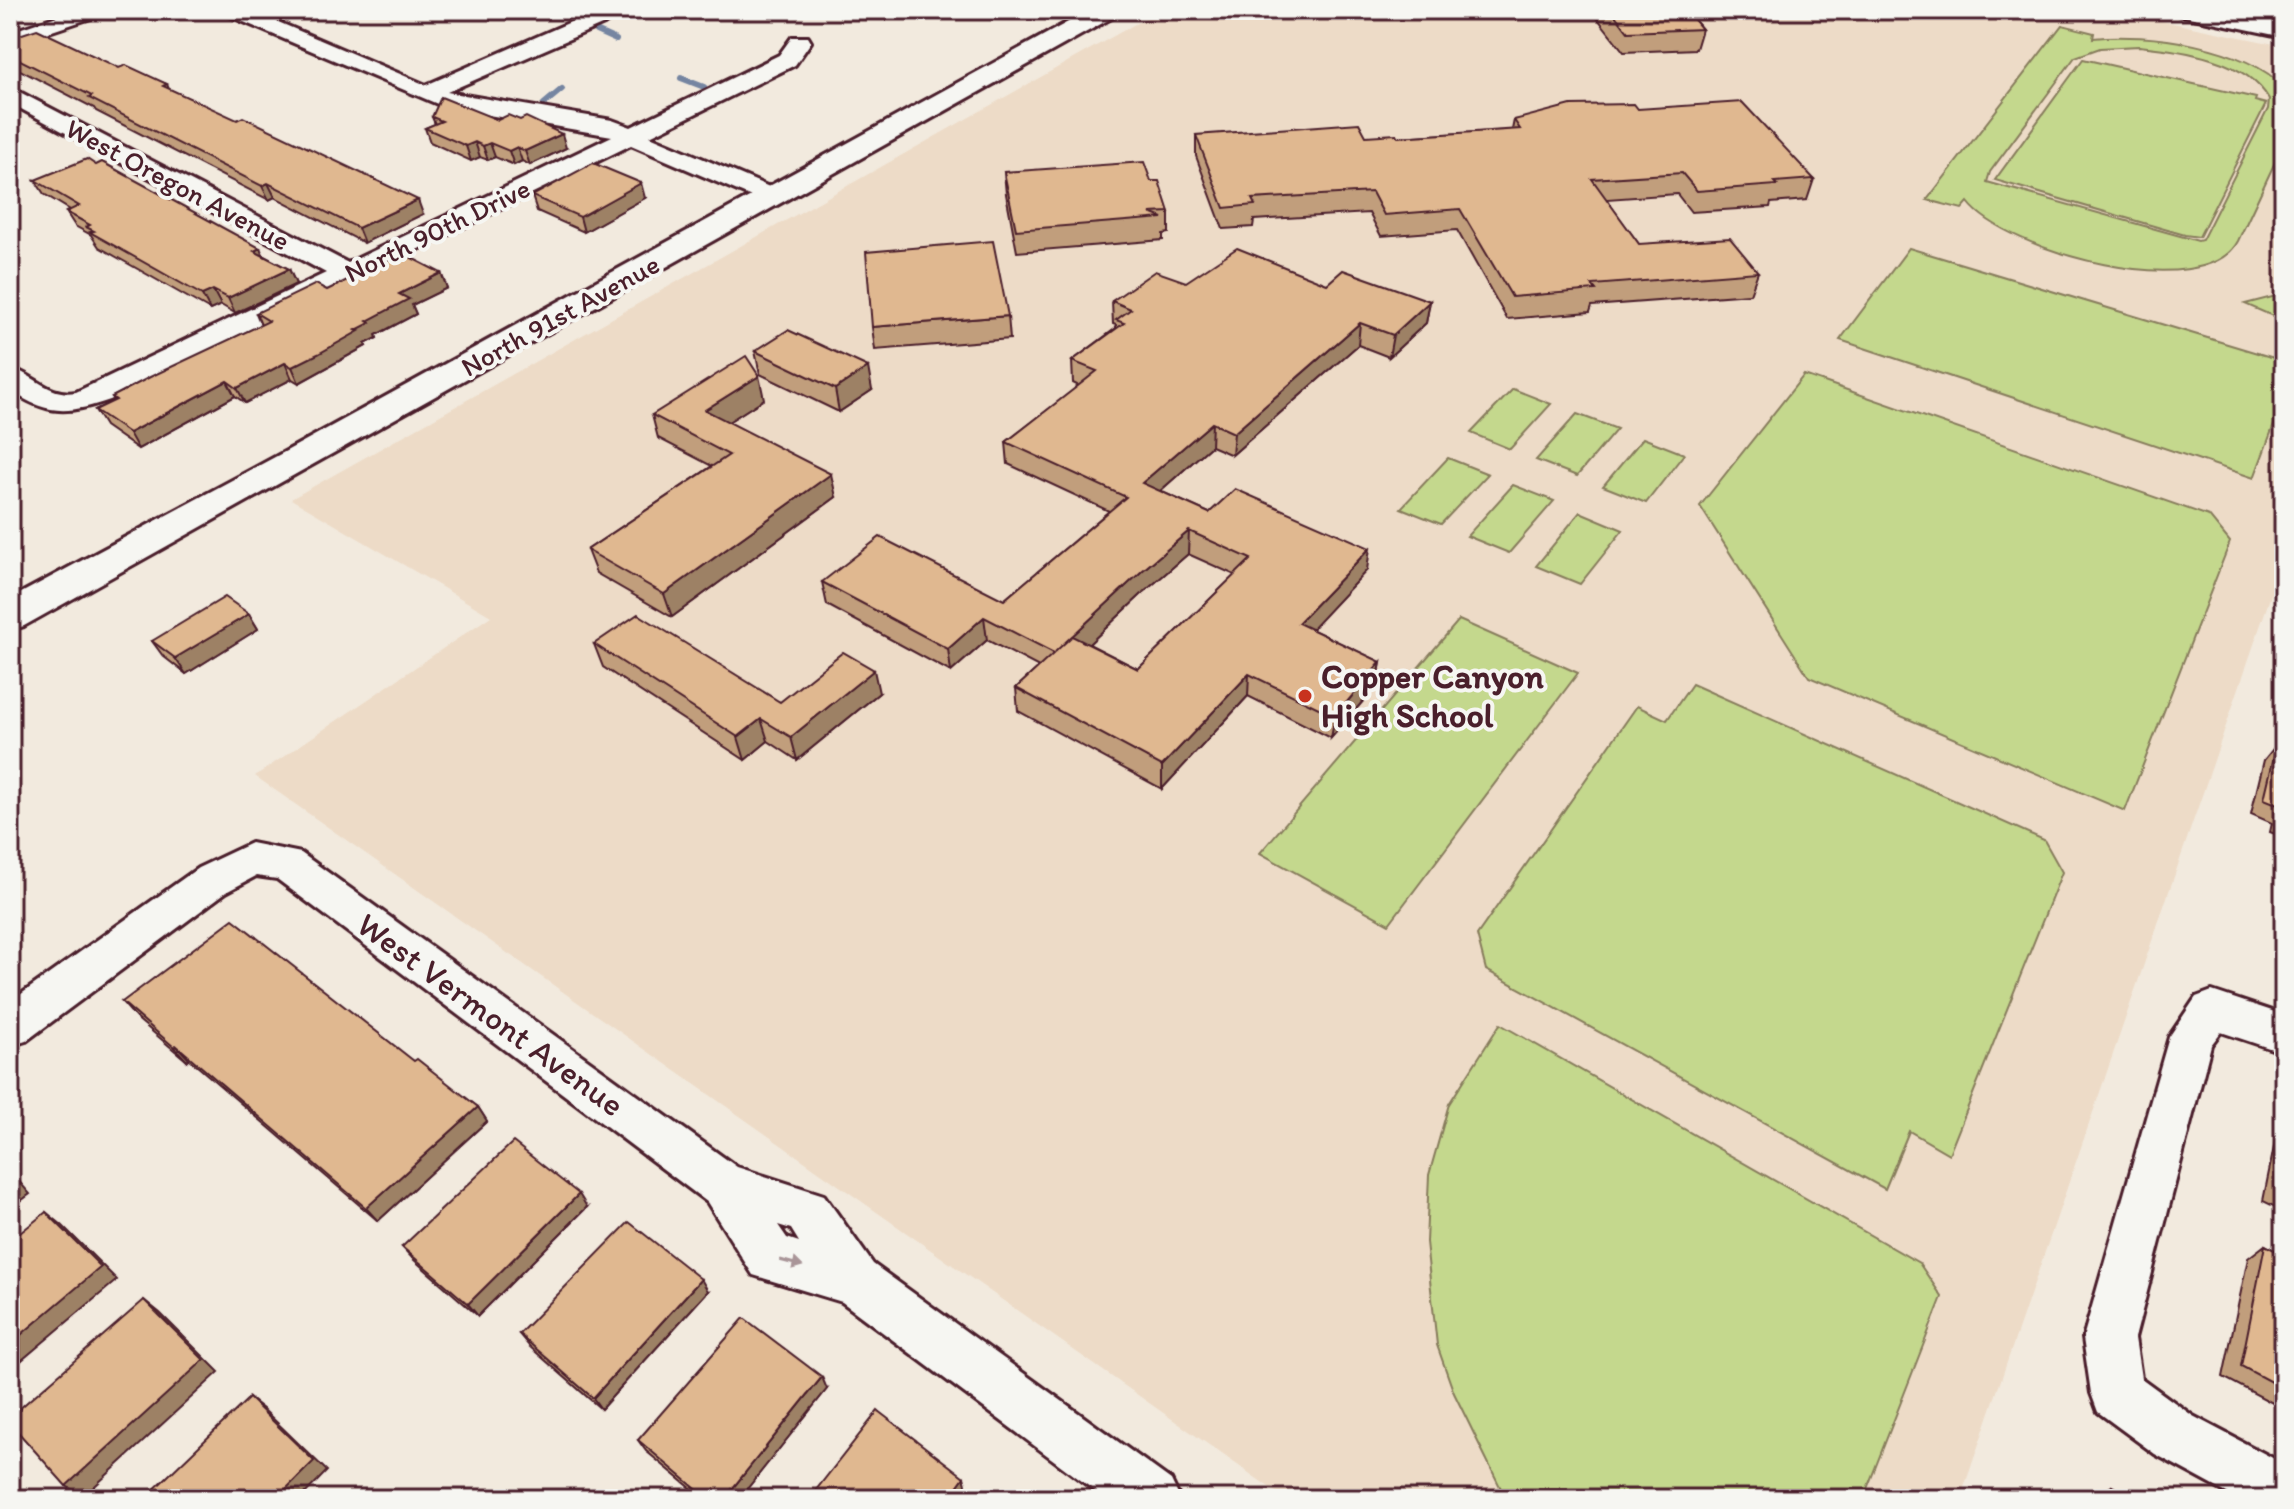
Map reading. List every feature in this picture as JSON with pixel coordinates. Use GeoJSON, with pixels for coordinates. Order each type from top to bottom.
{"type":"FeatureCollection","features":[{"type":"Feature","properties":{"kind":"main road","name":"North 91st Avenue"},"geometry":{"type":"LineString","coordinates":[[10,616],[1108,10]]}},
{"type":"Feature","properties":{"kind":"main road"},"geometry":{"type":"LineString","coordinates":[[2188,10],[2284,30]]}},
{"type":"Feature","properties":{"kind":"street"},"geometry":{"type":"LineString","coordinates":[[10,39],[96,10]]}},
{"type":"Feature","properties":{"kind":"street"},"geometry":{"type":"LineString","coordinates":[[232,10],[426,93],[455,103],[585,121],[633,136],[699,168],[772,197]]}},
{"type":"Feature","properties":{"kind":"street"},"geometry":{"type":"LineString","coordinates":[[426,93],[597,20],[613,10]]}},
{"type":"Feature","properties":{"kind":"street","name":"North 90th Drive"},"geometry":{"type":"LineString","coordinates":[[10,377],[41,398],[66,405],[99,394],[787,60],[800,42]]}},
{"type":"Feature","properties":{"kind":"street","name":"West Oregon Avenue"},"geometry":{"type":"LineString","coordinates":[[10,94],[346,273]]}},
{"type":"Feature","properties":{"kind":"street","name":"West Vermont Avenue"},"geometry":{"type":"LineString","coordinates":[[10,1027],[212,880],[251,859],[287,864],[724,1186],[771,1258],[855,1281],[1152,1499]]}},
{"type":"Feature","properties":{"kind":"street"},"geometry":{"type":"LineString","coordinates":[[2284,1034],[2212,1010],[2191,1037],[2109,1338],[2117,1393],[2174,1435],[2284,1494]]}},
{"type":"Feature","properties":{"kind":"shaded area","name":"Copper Canyon High School"},"geometry":{"type":"Polygon","coordinates":[[[1160,10],[1501,10],[1527,17],[1536,10],[2109,10],[2284,46],[2284,557],[1960,1499],[1286,1499],[255,776],[491,616],[291,499],[1160,10]]]}},
{"type":"Feature","properties":{"kind":"green space"},"geometry":{"type":"Polygon","coordinates":[[[2062,25],[2094,33],[2093,38],[2140,37],[2220,52],[2267,73],[2284,87],[2284,143],[2238,241],[2218,260],[2187,269],[2147,270],[2104,264],[2021,238],[1989,220],[1968,202],[1962,209],[1927,200],[2062,25]],[[2100,48],[2075,57],[1990,172],[1987,182],[2202,240],[2268,109],[2269,99],[2259,85],[2229,66],[2193,54],[2156,48],[2100,48]]]}},
{"type":"Feature","properties":{"kind":"green space"},"geometry":{"type":"Polygon","coordinates":[[[2083,59],[2256,98],[2255,101],[2266,104],[2199,237],[1995,180],[2083,59]]]}},
{"type":"Feature","properties":{"kind":"green space"},"geometry":{"type":"Polygon","coordinates":[[[1909,248],[2284,361],[2284,398],[2254,478],[1840,340],[1909,248]]]}},
{"type":"Feature","properties":{"kind":"green space"},"geometry":{"type":"Polygon","coordinates":[[[2284,294],[2284,321],[2245,304],[2284,294]]]}},
{"type":"Feature","properties":{"kind":"green space"},"geometry":{"type":"Polygon","coordinates":[[[1804,375],[2209,516],[2230,542],[2125,811],[1809,677],[1700,506],[1804,375]]]}},
{"type":"Feature","properties":{"kind":"green space"},"geometry":{"type":"Polygon","coordinates":[[[1513,389],[1551,404],[1510,449],[1471,433],[1513,389]]]}},
{"type":"Feature","properties":{"kind":"green space"},"geometry":{"type":"Polygon","coordinates":[[[1577,414],[1617,429],[1577,476],[1536,460],[1577,414]]]}},
{"type":"Feature","properties":{"kind":"green space"},"geometry":{"type":"Polygon","coordinates":[[[1643,438],[1684,454],[1646,503],[1603,486],[1643,438]]]}},
{"type":"Feature","properties":{"kind":"green space"},"geometry":{"type":"Polygon","coordinates":[[[1448,458],[1488,474],[1441,524],[1401,508],[1448,458]]]}},
{"type":"Feature","properties":{"kind":"green space"},"geometry":{"type":"Polygon","coordinates":[[[1513,485],[1554,501],[1509,553],[1467,536],[1513,485]]]}},
{"type":"Feature","properties":{"kind":"green space"},"geometry":{"type":"Polygon","coordinates":[[[1580,512],[1623,530],[1580,584],[1536,566],[1580,512]]]}},
{"type":"Feature","properties":{"kind":"green space"},"geometry":{"type":"Polygon","coordinates":[[[1459,620],[1578,673],[1389,924],[1260,853],[1459,620]]]}},
{"type":"Feature","properties":{"kind":"green space"},"geometry":{"type":"Polygon","coordinates":[[[1692,684],[2044,840],[2062,872],[1949,1154],[1909,1131],[1885,1189],[1486,970],[1477,935],[1637,706],[1667,720],[1692,684]]]}},
{"type":"Feature","properties":{"kind":"green space"},"geometry":{"type":"Polygon","coordinates":[[[1500,1024],[1919,1263],[1942,1297],[1863,1499],[1506,1499],[1454,1393],[1437,1345],[1426,1242],[1429,1175],[1449,1104],[1500,1024]]]}},
{"type":"Feature","properties":{"kind":"building"},"geometry":{"type":"Polygon","coordinates":[[[1611,10],[1686,10],[1702,29],[1628,32],[1611,10]]]}},
{"type":"Feature","properties":{"kind":"building"},"geometry":{"type":"Polygon","coordinates":[[[37,29],[119,68],[126,65],[237,120],[243,117],[418,200],[358,228],[268,183],[262,186],[10,55],[10,38],[37,29]]]}},
{"type":"Feature","properties":{"kind":"building"},"geometry":{"type":"Polygon","coordinates":[[[441,97],[498,120],[508,115],[520,120],[526,117],[562,134],[525,151],[517,147],[509,151],[490,143],[483,146],[475,142],[466,146],[425,128],[442,121],[432,117],[441,97]]]}},
{"type":"Feature","properties":{"kind":"building"},"geometry":{"type":"Polygon","coordinates":[[[1742,102],[1814,179],[1697,191],[1682,173],[1592,179],[1639,244],[1730,238],[1758,272],[1592,285],[1596,290],[1512,297],[1460,209],[1384,215],[1372,192],[1252,199],[1255,205],[1224,208],[1196,135],[1359,123],[1366,136],[1396,134],[1398,137],[1520,129],[1514,120],[1571,105],[1634,104],[1638,109],[1742,102]]]}},
{"type":"Feature","properties":{"kind":"building"},"geometry":{"type":"Polygon","coordinates":[[[87,159],[96,165],[102,162],[260,248],[254,251],[289,269],[228,298],[213,290],[202,295],[90,232],[94,231],[86,227],[90,225],[66,212],[79,206],[35,180],[87,159]]]}},
{"type":"Feature","properties":{"kind":"building"},"geometry":{"type":"Polygon","coordinates":[[[1144,162],[1151,181],[1159,181],[1169,212],[1150,213],[1163,218],[1016,230],[1004,172],[1144,162]]]}},
{"type":"Feature","properties":{"kind":"building"},"geometry":{"type":"Polygon","coordinates":[[[593,163],[641,183],[580,217],[532,196],[593,163]]]}},
{"type":"Feature","properties":{"kind":"building"},"geometry":{"type":"Polygon","coordinates":[[[993,241],[1008,316],[872,327],[866,252],[993,241]]]}},
{"type":"Feature","properties":{"kind":"building"},"geometry":{"type":"Polygon","coordinates":[[[1237,248],[1327,284],[1343,270],[1430,301],[1393,335],[1360,323],[1234,433],[1212,423],[1142,483],[1209,513],[1235,489],[1370,548],[1298,623],[1381,662],[1335,716],[1249,674],[1162,766],[1016,688],[1054,653],[984,617],[948,649],[822,582],[880,537],[1004,600],[1126,497],[1006,442],[1097,371],[1072,361],[1124,323],[1116,320],[1131,309],[1112,301],[1155,271],[1186,282],[1237,248]],[[1189,531],[1072,636],[1138,669],[1251,559],[1189,531]]]}},
{"type":"Feature","properties":{"kind":"building"},"geometry":{"type":"Polygon","coordinates":[[[402,253],[441,273],[399,294],[409,299],[367,321],[370,323],[356,330],[359,331],[318,354],[292,367],[285,363],[237,388],[227,381],[129,433],[95,410],[116,400],[112,397],[150,377],[269,321],[256,313],[316,284],[327,290],[402,253]]]}},
{"type":"Feature","properties":{"kind":"building"},"geometry":{"type":"Polygon","coordinates":[[[788,330],[868,367],[835,389],[755,351],[788,330]]]}},
{"type":"Feature","properties":{"kind":"building"},"geometry":{"type":"Polygon","coordinates":[[[746,356],[759,376],[705,410],[831,474],[664,594],[587,550],[729,455],[652,415],[746,356]]]}},
{"type":"Feature","properties":{"kind":"building"},"geometry":{"type":"Polygon","coordinates":[[[225,597],[249,614],[175,658],[152,641],[225,597]]]}},
{"type":"Feature","properties":{"kind":"building"},"geometry":{"type":"Polygon","coordinates":[[[638,614],[780,702],[843,652],[874,670],[791,737],[761,719],[738,737],[594,644],[638,614]]]}},
{"type":"Feature","properties":{"kind":"building"},"geometry":{"type":"Polygon","coordinates":[[[2277,744],[2284,747],[2284,807],[2264,799],[2277,744]]]}},
{"type":"Feature","properties":{"kind":"building"},"geometry":{"type":"Polygon","coordinates":[[[233,919],[414,1061],[417,1059],[478,1107],[366,1208],[122,1002],[233,919]]]}},
{"type":"Feature","properties":{"kind":"building"},"geometry":{"type":"Polygon","coordinates":[[[513,1142],[579,1194],[468,1304],[402,1247],[513,1142]]]}},
{"type":"Feature","properties":{"kind":"building"},"geometry":{"type":"Polygon","coordinates":[[[2284,1162],[2284,1191],[2279,1188],[2284,1162]]]}},
{"type":"Feature","properties":{"kind":"building"},"geometry":{"type":"Polygon","coordinates":[[[46,1212],[101,1267],[10,1344],[10,1241],[46,1212]]]}},
{"type":"Feature","properties":{"kind":"building"},"geometry":{"type":"Polygon","coordinates":[[[629,1222],[701,1279],[593,1398],[519,1334],[629,1222]]]}},
{"type":"Feature","properties":{"kind":"building"},"geometry":{"type":"Polygon","coordinates":[[[2265,1245],[2284,1255],[2284,1389],[2241,1366],[2265,1245]]]}},
{"type":"Feature","properties":{"kind":"building"},"geometry":{"type":"Polygon","coordinates":[[[144,1300],[204,1360],[66,1486],[10,1423],[10,1417],[144,1300]]]}},
{"type":"Feature","properties":{"kind":"building"},"geometry":{"type":"Polygon","coordinates":[[[744,1318],[822,1377],[724,1499],[708,1499],[638,1440],[744,1318]]]}},
{"type":"Feature","properties":{"kind":"building"},"geometry":{"type":"Polygon","coordinates":[[[249,1398],[314,1461],[276,1499],[144,1499],[249,1398]]]}},
{"type":"Feature","properties":{"kind":"building"},"geometry":{"type":"Polygon","coordinates":[[[878,1411],[964,1477],[948,1499],[809,1499],[878,1411]]]}},
{"type":"Feature","properties":{"kind":"building"},"geometry":{"type":"Polygon","coordinates":[[[2112,1486],[2135,1499],[2109,1499],[2112,1486]]]}},
{"type":"Feature","properties":{"kind":"waterway"},"geometry":{"type":"LineString","coordinates":[[596,31],[616,40]]}},
{"type":"Feature","properties":{"kind":"waterway"},"geometry":{"type":"LineString","coordinates":[[681,78],[704,87]]}},
{"type":"Feature","properties":{"kind":"waterway"},"geometry":{"type":"LineString","coordinates":[[544,104],[562,89]]}},
{"type":"Feature","properties":{"kind":"place","name":"Copper Canyon High School"},"geometry":{"type":"Point","coordinates":[1305,696]}}]}
